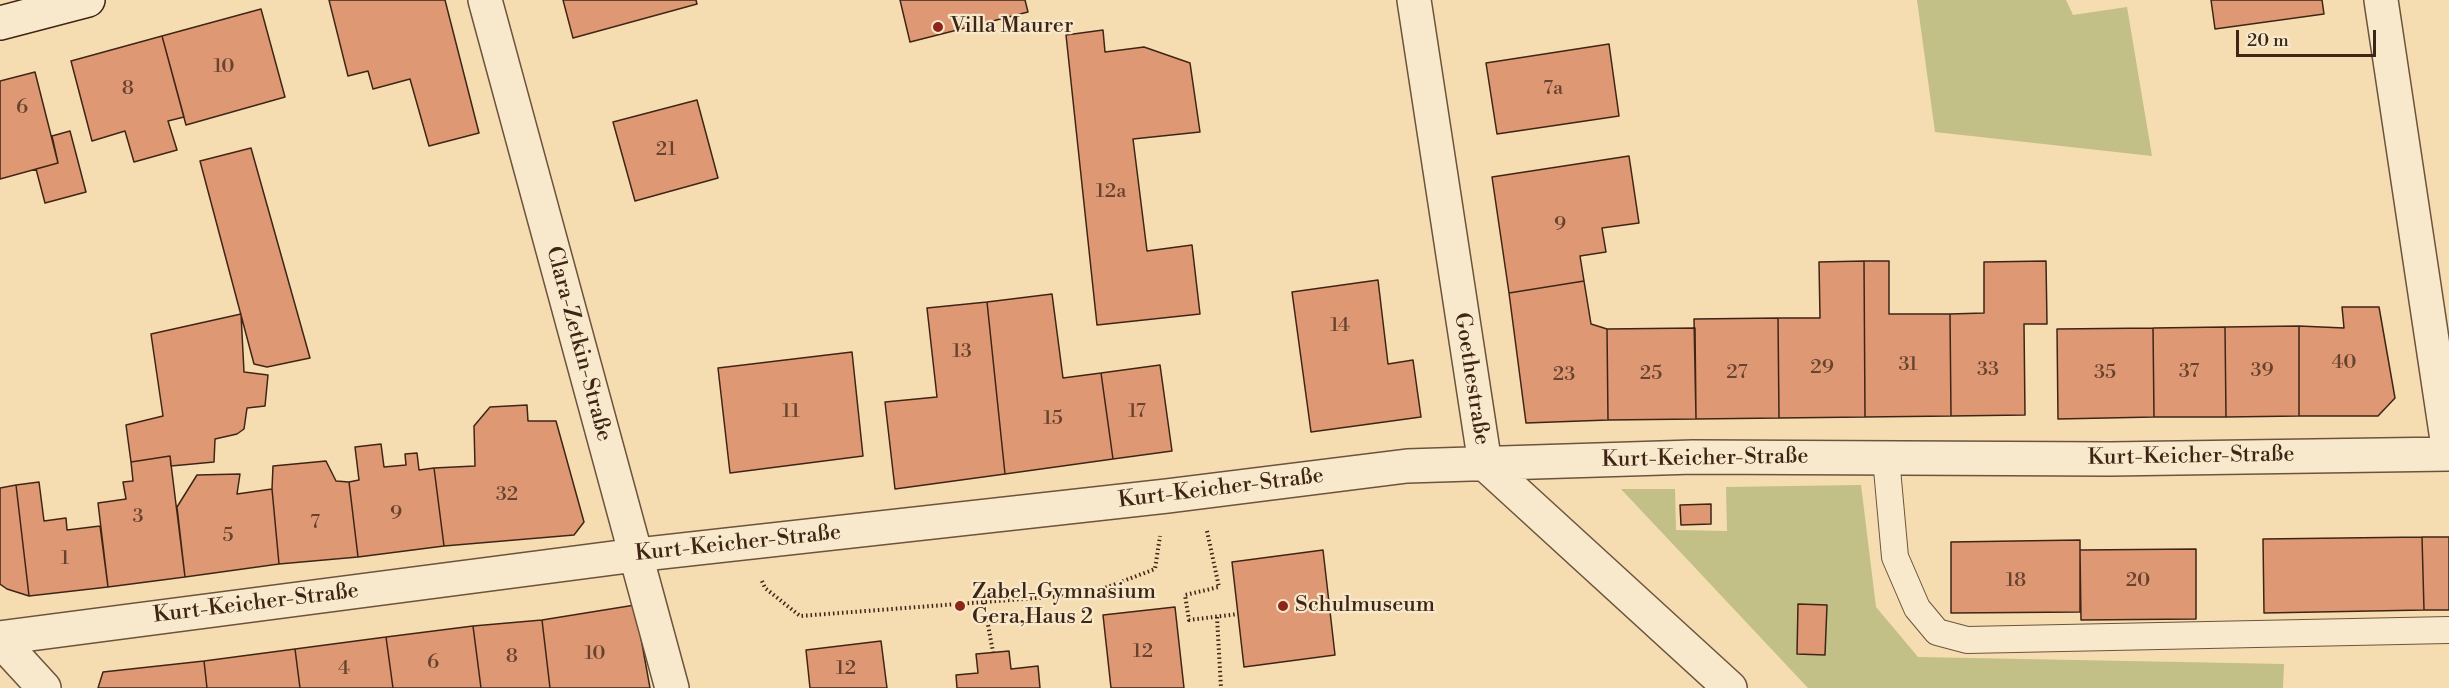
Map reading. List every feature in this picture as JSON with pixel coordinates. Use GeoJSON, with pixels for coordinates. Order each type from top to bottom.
{"type":"FeatureCollection","features":[{"type":"Feature","properties":{"kind":"street","name":"Clara-Zetkin-Straße"},"geometry":{"type":"LineString","coordinates":[[485,0],[672,688]]}},
{"type":"Feature","properties":{"kind":"street","name":"Goethestraße"},"geometry":{"type":"LineString","coordinates":[[1414,0],[1485,464],[1730,688]]}},
{"type":"Feature","properties":{"kind":"street"},"geometry":{"type":"LineString","coordinates":[[2381,0],[2449,454]]}},
{"type":"Feature","properties":{"kind":"street"},"geometry":{"type":"LineString","coordinates":[[0,23],[74,2]]}},
{"type":"Feature","properties":{"kind":"street","name":"Kurt-Keicher-Straße"},"geometry":{"type":"LineString","coordinates":[[0,639],[636,555],[1167,496],[1407,466],[1693,457],[2110,459],[2449,454]]}},
{"type":"Feature","properties":{"kind":"street"},"geometry":{"type":"LineString","coordinates":[[0,639],[44,688]]}},
{"type":"Feature","properties":{"kind":"lane"},"geometry":{"type":"LineString","coordinates":[[1886,458],[1895,557],[1917,608],[1937,633],[1967,640],[2449,630]]}},
{"type":"Feature","properties":{"kind":"path"},"geometry":{"type":"LineString","coordinates":[[743,543],[765,588],[801,616],[1089,594],[1155,569],[1167,496]]}},
{"type":"Feature","properties":{"kind":"path"},"geometry":{"type":"LineString","coordinates":[[1210,550],[1219,587],[1185,595],[1189,620],[1238,614]]}},
{"type":"Feature","properties":{"kind":"path"},"geometry":{"type":"LineString","coordinates":[[984,603],[993,652]]}},
{"type":"Feature","properties":{"kind":"path"},"geometry":{"type":"LineString","coordinates":[[1217,617],[1221,688]]}},
{"type":"Feature","properties":{"kind":"shaded area"},"geometry":{"type":"Polygon","coordinates":[[[1917,0],[2066,0],[2073,15],[2127,7],[2152,156],[1935,132],[1917,0]]]}},
{"type":"Feature","properties":{"kind":"shaded area"},"geometry":{"type":"Polygon","coordinates":[[[1861,485],[1876,607],[1918,657],[2284,664],[2283,688],[1808,688],[1621,489],[1675,489],[1676,530],[1727,531],[1726,487],[1861,485]]]}},
{"type":"Feature","properties":{"kind":"building"},"geometry":{"type":"Polygon","coordinates":[[[329,0],[445,0],[479,133],[429,146],[410,79],[373,89],[368,71],[348,76],[329,0]]]}},
{"type":"Feature","properties":{"kind":"building"},"geometry":{"type":"Polygon","coordinates":[[[563,0],[696,0],[697,4],[573,38],[563,0]]]}},
{"type":"Feature","properties":{"kind":"building","name":"Villa Maurer"},"geometry":{"type":"Polygon","coordinates":[[[900,0],[1025,0],[1028,12],[910,42],[900,0]]]}},
{"type":"Feature","properties":{"kind":"building"},"geometry":{"type":"Polygon","coordinates":[[[2211,0],[2322,0],[2324,14],[2215,29],[2211,0]]]}},
{"type":"Feature","properties":{"kind":"building"},"geometry":{"type":"Polygon","coordinates":[[[261,9],[285,97],[186,125],[162,36],[261,9]]]}},
{"type":"Feature","properties":{"kind":"building"},"geometry":{"type":"Polygon","coordinates":[[[1103,30],[1105,52],[1144,47],[1190,63],[1200,132],[1133,139],[1147,251],[1192,245],[1200,314],[1097,325],[1066,35],[1103,30]]]}},
{"type":"Feature","properties":{"kind":"building"},"geometry":{"type":"Polygon","coordinates":[[[162,36],[184,117],[168,121],[177,150],[134,162],[125,131],[92,141],[71,61],[162,36]]]}},
{"type":"Feature","properties":{"kind":"building"},"geometry":{"type":"Polygon","coordinates":[[[1609,44],[1619,116],[1497,134],[1486,63],[1609,44]]]}},
{"type":"Feature","properties":{"kind":"building"},"geometry":{"type":"Polygon","coordinates":[[[35,72],[58,163],[0,179],[0,81],[35,72]]]}},
{"type":"Feature","properties":{"kind":"building"},"geometry":{"type":"Polygon","coordinates":[[[697,100],[718,178],[635,201],[613,122],[697,100]]]}},
{"type":"Feature","properties":{"kind":"building"},"geometry":{"type":"Polygon","coordinates":[[[70,131],[86,192],[45,203],[36,169],[58,163],[52,136],[70,131]]]}},
{"type":"Feature","properties":{"kind":"building"},"geometry":{"type":"Polygon","coordinates":[[[251,148],[310,358],[267,367],[254,364],[200,161],[251,148]]]}},
{"type":"Feature","properties":{"kind":"building"},"geometry":{"type":"Polygon","coordinates":[[[1629,156],[1639,223],[1602,228],[1606,252],[1580,256],[1584,281],[1509,293],[1492,177],[1629,156]]]}},
{"type":"Feature","properties":{"kind":"building"},"geometry":{"type":"Polygon","coordinates":[[[1864,261],[1865,417],[1779,418],[1778,318],[1820,318],[1819,262],[1864,261]]]}},
{"type":"Feature","properties":{"kind":"building"},"geometry":{"type":"Polygon","coordinates":[[[1864,261],[1889,261],[1889,314],[1950,314],[1951,416],[1865,417],[1864,261]]]}},
{"type":"Feature","properties":{"kind":"building"},"geometry":{"type":"Polygon","coordinates":[[[2046,261],[2047,324],[2024,324],[2025,415],[1951,416],[1950,314],[1984,313],[1984,262],[2046,261]]]}},
{"type":"Feature","properties":{"kind":"building"},"geometry":{"type":"Polygon","coordinates":[[[1378,280],[1388,364],[1413,360],[1421,417],[1311,432],[1292,292],[1378,280]]]}},
{"type":"Feature","properties":{"kind":"building"},"geometry":{"type":"Polygon","coordinates":[[[1584,281],[1591,324],[1607,329],[1608,420],[1526,423],[1509,293],[1584,281]]]}},
{"type":"Feature","properties":{"kind":"building"},"geometry":{"type":"Polygon","coordinates":[[[1052,294],[1063,378],[1101,373],[1113,459],[1005,474],[987,302],[1052,294]]]}},
{"type":"Feature","properties":{"kind":"building"},"geometry":{"type":"Polygon","coordinates":[[[987,302],[1005,474],[895,489],[885,402],[937,397],[927,308],[987,302]]]}},
{"type":"Feature","properties":{"kind":"building"},"geometry":{"type":"Polygon","coordinates":[[[2342,307],[2379,307],[2395,398],[2378,416],[2299,416],[2299,326],[2344,328],[2342,307]]]}},
{"type":"Feature","properties":{"kind":"building"},"geometry":{"type":"Polygon","coordinates":[[[241,314],[244,372],[268,375],[265,406],[247,408],[244,429],[237,434],[215,439],[214,462],[171,466],[170,456],[131,462],[126,425],[163,416],[151,334],[241,314]]]}},
{"type":"Feature","properties":{"kind":"building"},"geometry":{"type":"Polygon","coordinates":[[[1778,318],[1779,418],[1696,419],[1694,319],[1778,318]]]}},
{"type":"Feature","properties":{"kind":"building"},"geometry":{"type":"Polygon","coordinates":[[[2299,326],[2299,416],[2226,417],[2225,327],[2299,326]]]}},
{"type":"Feature","properties":{"kind":"building"},"geometry":{"type":"Polygon","coordinates":[[[2225,327],[2226,417],[2154,417],[2153,328],[2225,327]]]}},
{"type":"Feature","properties":{"kind":"building"},"geometry":{"type":"Polygon","coordinates":[[[1695,328],[1696,419],[1608,420],[1607,329],[1695,328]]]}},
{"type":"Feature","properties":{"kind":"building"},"geometry":{"type":"Polygon","coordinates":[[[2153,328],[2154,417],[2058,419],[2057,329],[2153,328]]]}},
{"type":"Feature","properties":{"kind":"building"},"geometry":{"type":"Polygon","coordinates":[[[852,352],[863,456],[730,473],[718,368],[852,352]]]}},
{"type":"Feature","properties":{"kind":"building"},"geometry":{"type":"Polygon","coordinates":[[[1160,365],[1172,451],[1113,459],[1101,373],[1160,365]]]}},
{"type":"Feature","properties":{"kind":"building"},"geometry":{"type":"Polygon","coordinates":[[[527,405],[528,421],[556,421],[584,522],[574,535],[444,546],[434,468],[475,466],[474,426],[490,407],[527,405]]]}},
{"type":"Feature","properties":{"kind":"building"},"geometry":{"type":"Polygon","coordinates":[[[381,444],[384,467],[406,465],[405,454],[417,453],[419,470],[434,468],[444,546],[358,557],[349,482],[359,480],[355,447],[381,444]]]}},
{"type":"Feature","properties":{"kind":"building"},"geometry":{"type":"Polygon","coordinates":[[[170,456],[185,577],[108,587],[98,503],[126,499],[123,482],[133,481],[131,462],[170,456]]]}},
{"type":"Feature","properties":{"kind":"building"},"geometry":{"type":"Polygon","coordinates":[[[326,461],[336,481],[349,482],[358,557],[279,564],[272,489],[273,466],[326,461]]]}},
{"type":"Feature","properties":{"kind":"building"},"geometry":{"type":"Polygon","coordinates":[[[240,474],[237,494],[272,489],[279,564],[185,577],[177,507],[197,475],[240,474]]]}},
{"type":"Feature","properties":{"kind":"building"},"geometry":{"type":"Polygon","coordinates":[[[39,482],[44,521],[66,518],[67,530],[100,526],[108,587],[29,596],[16,485],[39,482]]]}},
{"type":"Feature","properties":{"kind":"building"},"geometry":{"type":"Polygon","coordinates":[[[16,485],[29,596],[7,589],[0,584],[0,488],[16,485]]]}},
{"type":"Feature","properties":{"kind":"building"},"geometry":{"type":"Polygon","coordinates":[[[1711,504],[1711,524],[1681,525],[1680,505],[1711,504]]]}},
{"type":"Feature","properties":{"kind":"building"},"geometry":{"type":"Polygon","coordinates":[[[2422,537],[2424,610],[2264,613],[2263,539],[2422,537]]]}},
{"type":"Feature","properties":{"kind":"building"},"geometry":{"type":"Polygon","coordinates":[[[2422,537],[2449,537],[2449,610],[2424,610],[2422,537]]]}},
{"type":"Feature","properties":{"kind":"building"},"geometry":{"type":"Polygon","coordinates":[[[2080,540],[2080,612],[1951,613],[1951,542],[2080,540]]]}},
{"type":"Feature","properties":{"kind":"building"},"geometry":{"type":"Polygon","coordinates":[[[2196,549],[2196,619],[2081,620],[2080,550],[2196,549]]]}},
{"type":"Feature","properties":{"kind":"building","name":"Schulmuseum"},"geometry":{"type":"Polygon","coordinates":[[[1323,550],[1335,655],[1244,667],[1232,562],[1323,550]]]}},
{"type":"Feature","properties":{"kind":"building"},"geometry":{"type":"Polygon","coordinates":[[[1798,604],[1827,605],[1825,655],[1797,654],[1798,604]]]}},
{"type":"Feature","properties":{"kind":"building"},"geometry":{"type":"Polygon","coordinates":[[[635,605],[650,688],[550,688],[542,620],[635,605]]]}},
{"type":"Feature","properties":{"kind":"building","name":"Zabel-Gymnasium Gera,Haus 2"},"geometry":{"type":"Polygon","coordinates":[[[1175,607],[1184,688],[1111,688],[1103,615],[1175,607]]]}},
{"type":"Feature","properties":{"kind":"building"},"geometry":{"type":"Polygon","coordinates":[[[542,620],[550,688],[481,688],[473,626],[542,620]]]}},
{"type":"Feature","properties":{"kind":"building"},"geometry":{"type":"Polygon","coordinates":[[[473,626],[481,688],[393,688],[386,637],[473,626]]]}},
{"type":"Feature","properties":{"kind":"building"},"geometry":{"type":"Polygon","coordinates":[[[386,637],[393,688],[300,688],[295,649],[386,637]]]}},
{"type":"Feature","properties":{"kind":"building"},"geometry":{"type":"Polygon","coordinates":[[[881,641],[887,688],[810,688],[806,650],[881,641]]]}},
{"type":"Feature","properties":{"kind":"building"},"geometry":{"type":"Polygon","coordinates":[[[295,649],[300,688],[207,688],[204,661],[295,649]]]}},
{"type":"Feature","properties":{"kind":"building","name":"Zabel-Gymnasium Gera,Haus 2"},"geometry":{"type":"Polygon","coordinates":[[[1009,651],[1011,669],[1038,666],[1040,688],[957,688],[956,675],[978,673],[976,654],[1009,651]]]}},
{"type":"Feature","properties":{"kind":"building"},"geometry":{"type":"Polygon","coordinates":[[[204,661],[207,688],[98,688],[103,672],[204,661]]]}},
{"type":"Feature","properties":{"kind":"place","name":"Villa Maurer"},"geometry":{"type":"Point","coordinates":[938,27]}},
{"type":"Feature","properties":{"kind":"place","name":"Zabel-Gymnasium Gera,Haus 2"},"geometry":{"type":"Point","coordinates":[960,606]}},
{"type":"Feature","properties":{"kind":"place","name":"Schulmuseum"},"geometry":{"type":"Point","coordinates":[1283,606]}}]}
